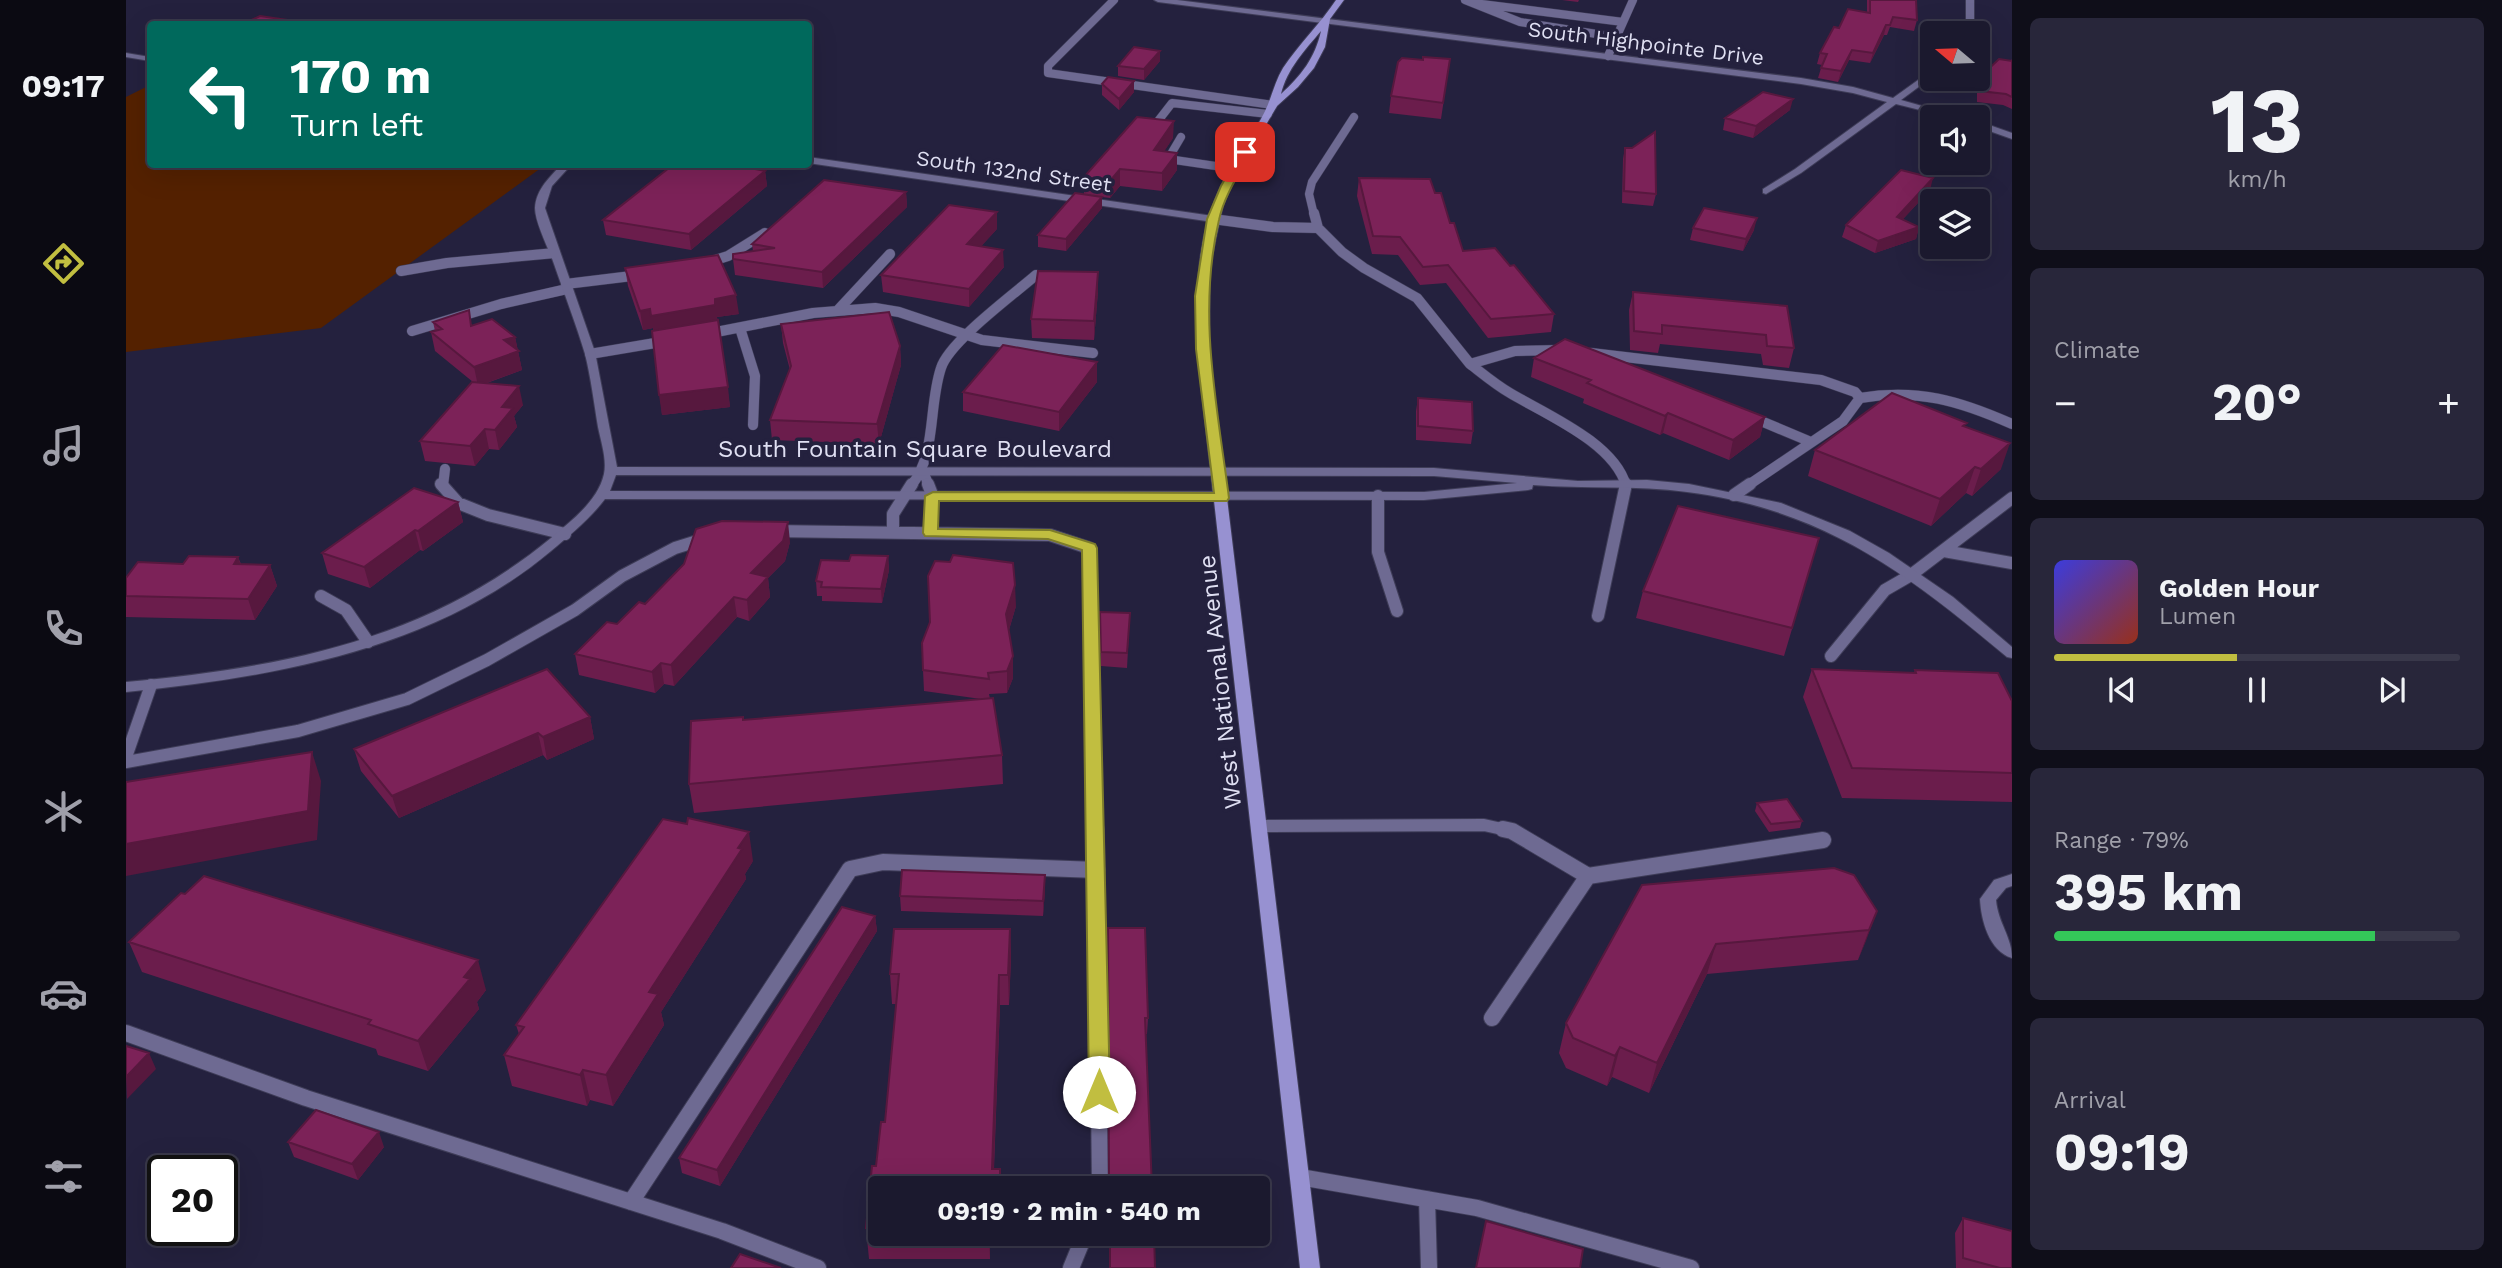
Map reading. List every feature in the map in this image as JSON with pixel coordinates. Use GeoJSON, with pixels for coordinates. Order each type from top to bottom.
{"type":"FeatureCollection","features":[{"type":"Feature","properties":{"kind":"main road","name":"West National Avenue"},"geometry":{"type":"LineString","coordinates":[[1310,1268],[1203,349],[1201,296],[1213,219],[1236,169],[1270,110],[1281,79],[1304,44],[1327,20],[1340,0]]}},
{"type":"Feature","properties":{"kind":"main road","name":"West National Avenue"},"geometry":{"type":"LineString","coordinates":[[1270,110],[1303,81],[1314,64],[1323,47],[1327,20]]}},
{"type":"Feature","properties":{"kind":"street","name":"South Highpointe Drive"},"geometry":{"type":"LineString","coordinates":[[1158,0],[1801,81],[1920,107]]}},
{"type":"Feature","properties":{"kind":"street"},"geometry":{"type":"LineString","coordinates":[[1970,0],[1970,21]]}},
{"type":"Feature","properties":{"kind":"street"},"geometry":{"type":"LineString","coordinates":[[126,55],[147,58]]}},
{"type":"Feature","properties":{"kind":"street"},"geometry":{"type":"LineString","coordinates":[[1766,191],[1920,82]]}},
{"type":"Feature","properties":{"kind":"street"},"geometry":{"type":"LineString","coordinates":[[1990,128],[2012,136]]}},
{"type":"Feature","properties":{"kind":"street","name":"South 132nd Street"},"geometry":{"type":"LineString","coordinates":[[812,161],[1213,219]]}},
{"type":"Feature","properties":{"kind":"street"},"geometry":{"type":"LineString","coordinates":[[126,688],[266,670],[368,642],[438,615],[478,595],[520,569],[565,534],[601,495],[610,471],[590,355],[541,215],[541,198],[547,185],[564,168]]}},
{"type":"Feature","properties":{"kind":"street","name":"South Fountain Square Boulevard"},"geometry":{"type":"LineString","coordinates":[[610,471],[1219,470],[1475,475],[1550,483]]}},
{"type":"Feature","properties":{"kind":"street"},"geometry":{"type":"LineString","coordinates":[[1371,472],[1378,496]]}},
{"type":"Feature","properties":{"kind":"street"},"geometry":{"type":"LineString","coordinates":[[1550,483],[1689,488],[1734,495],[1776,506],[1823,524],[1884,556],[1948,600],[2012,654]]}},
{"type":"Feature","properties":{"kind":"street","name":"South Fountain Square Boulevard"},"geometry":{"type":"LineString","coordinates":[[601,495],[1222,498],[1448,494],[1550,483]]}},
{"type":"Feature","properties":{"kind":"street"},"geometry":{"type":"LineString","coordinates":[[2012,880],[2000,884],[1988,900],[1989,920],[2000,940],[2012,952]]}},
{"type":"Feature","properties":{"kind":"lane"},"geometry":{"type":"LineString","coordinates":[[1114,0],[1048,66],[1048,73],[1270,110]]}},
{"type":"Feature","properties":{"kind":"lane"},"geometry":{"type":"LineString","coordinates":[[1608,56],[1633,0]]}},
{"type":"Feature","properties":{"kind":"lane"},"geometry":{"type":"LineString","coordinates":[[1467,1],[1623,22]]}},
{"type":"Feature","properties":{"kind":"lane"},"geometry":{"type":"LineString","coordinates":[[1467,1],[1490,14],[1511,21],[1616,37]]}},
{"type":"Feature","properties":{"kind":"lane"},"geometry":{"type":"LineString","coordinates":[[1158,121],[1172,103],[1270,110]]}},
{"type":"Feature","properties":{"kind":"lane"},"geometry":{"type":"LineString","coordinates":[[1354,117],[1312,182],[1309,194],[1318,228],[1342,252],[1364,268],[1417,298],[1470,363],[1507,392],[1558,418],[1614,461],[1626,484],[1598,616]]}},
{"type":"Feature","properties":{"kind":"lane"},"geometry":{"type":"LineString","coordinates":[[1181,137],[1168,159],[1236,169]]}},
{"type":"Feature","properties":{"kind":"lane"},"geometry":{"type":"LineString","coordinates":[[1213,219],[1273,227],[1318,228]]}},
{"type":"Feature","properties":{"kind":"lane"},"geometry":{"type":"LineString","coordinates":[[689,269],[728,256],[765,233]]}},
{"type":"Feature","properties":{"kind":"lane"},"geometry":{"type":"LineString","coordinates":[[401,271],[447,263],[555,253]]}},
{"type":"Feature","properties":{"kind":"lane"},"geometry":{"type":"LineString","coordinates":[[838,310],[890,254]]}},
{"type":"Feature","properties":{"kind":"lane"},"geometry":{"type":"LineString","coordinates":[[412,331],[567,287],[648,274]]}},
{"type":"Feature","properties":{"kind":"lane"},"geometry":{"type":"LineString","coordinates":[[893,532],[893,514],[902,496],[923,471],[941,366],[965,336],[1036,275]]}},
{"type":"Feature","properties":{"kind":"lane"},"geometry":{"type":"LineString","coordinates":[[699,335],[838,310],[875,308],[909,314],[965,336],[1039,349],[1093,353]]}},
{"type":"Feature","properties":{"kind":"lane"},"geometry":{"type":"LineString","coordinates":[[740,328],[755,376],[753,425]]}},
{"type":"Feature","properties":{"kind":"lane"},"geometry":{"type":"LineString","coordinates":[[590,355],[672,340]]}},
{"type":"Feature","properties":{"kind":"lane"},"geometry":{"type":"LineString","coordinates":[[1470,363],[1497,354],[1529,349],[1558,349],[1821,380],[1855,391],[1860,398]]}},
{"type":"Feature","properties":{"kind":"lane"},"geometry":{"type":"LineString","coordinates":[[1600,354],[1637,370]]}},
{"type":"Feature","properties":{"kind":"lane"},"geometry":{"type":"LineString","coordinates":[[1734,495],[1843,421],[1860,398],[1897,392],[1927,396],[1979,409],[2012,424]]}},
{"type":"Feature","properties":{"kind":"lane"},"geometry":{"type":"LineString","coordinates":[[1737,411],[1811,442]]}},
{"type":"Feature","properties":{"kind":"lane"},"geometry":{"type":"LineString","coordinates":[[445,469],[441,484],[457,503],[488,516],[565,534]]}},
{"type":"Feature","properties":{"kind":"lane"},"geometry":{"type":"LineString","coordinates":[[923,471],[933,496],[930,533]]}},
{"type":"Feature","properties":{"kind":"lane"},"geometry":{"type":"LineString","coordinates":[[1378,496],[1378,552],[1397,611]]}},
{"type":"Feature","properties":{"kind":"lane"},"geometry":{"type":"LineString","coordinates":[[1831,656],[1885,590],[1911,575],[2012,498]]}},
{"type":"Feature","properties":{"kind":"lane"},"geometry":{"type":"LineString","coordinates":[[757,530],[1050,535],[1089,548],[1097,870],[1100,1176]]}},
{"type":"Feature","properties":{"kind":"lane"},"geometry":{"type":"LineString","coordinates":[[151,685],[126,760],[298,731],[407,699],[487,660],[575,610],[622,576],[675,548],[719,534]]}},
{"type":"Feature","properties":{"kind":"lane"},"geometry":{"type":"LineString","coordinates":[[1944,551],[2012,563]]}},
{"type":"Feature","properties":{"kind":"lane"},"geometry":{"type":"LineString","coordinates":[[321,596],[346,610],[368,642]]}},
{"type":"Feature","properties":{"kind":"lane"},"geometry":{"type":"LineString","coordinates":[[1259,826],[1484,825],[1512,831],[1588,876],[1823,839]]}},
{"type":"Feature","properties":{"kind":"lane"},"geometry":{"type":"LineString","coordinates":[[631,1202],[850,869],[883,862],[1097,870]]}},
{"type":"Feature","properties":{"kind":"lane"},"geometry":{"type":"LineString","coordinates":[[1492,1018],[1588,876]]}},
{"type":"Feature","properties":{"kind":"lane"},"geometry":{"type":"LineString","coordinates":[[126,1033],[306,1098],[722,1231],[818,1268]]}},
{"type":"Feature","properties":{"kind":"lane"},"geometry":{"type":"LineString","coordinates":[[1300,1177],[1477,1208],[1688,1268]]}},
{"type":"Feature","properties":{"kind":"lane"},"geometry":{"type":"LineString","coordinates":[[1427,1199],[1429,1268]]}},
{"type":"Feature","properties":{"kind":"lane"},"geometry":{"type":"LineString","coordinates":[[1072,1268],[1080,1246]]}},
{"type":"Feature","properties":{"kind":"shaded area"},"geometry":{"type":"Polygon","coordinates":[[[147,86],[147,168],[541,168],[321,328],[126,352],[126,97],[147,86]]]}},
{"type":"Feature","properties":{"kind":"building"},"geometry":{"type":"Polygon","coordinates":[[[1870,0],[1916,0],[1917,20],[1893,17],[1890,25],[1886,25],[1873,53],[1852,50],[1841,71],[1821,68],[1827,54],[1820,53],[1834,27],[1839,28],[1848,9],[1870,13],[1870,0]]]}},
{"type":"Feature","properties":{"kind":"building"},"geometry":{"type":"Polygon","coordinates":[[[260,16],[294,21],[249,21],[260,16]]]}},
{"type":"Feature","properties":{"kind":"building"},"geometry":{"type":"Polygon","coordinates":[[[1134,47],[1160,51],[1144,69],[1118,66],[1134,47]]]}},
{"type":"Feature","properties":{"kind":"building"},"geometry":{"type":"Polygon","coordinates":[[[1423,57],[1450,59],[1443,103],[1391,96],[1398,62],[1402,58],[1423,60],[1423,57]]]}},
{"type":"Feature","properties":{"kind":"building"},"geometry":{"type":"Polygon","coordinates":[[[1999,59],[2012,61],[2012,97],[1980,91],[1990,91],[1990,68],[1999,59]]]}},
{"type":"Feature","properties":{"kind":"building"},"geometry":{"type":"Polygon","coordinates":[[[1108,77],[1134,81],[1119,99],[1102,84],[1108,77]]]}},
{"type":"Feature","properties":{"kind":"building"},"geometry":{"type":"Polygon","coordinates":[[[1763,92],[1793,99],[1756,126],[1725,118],[1763,92]]]}},
{"type":"Feature","properties":{"kind":"building"},"geometry":{"type":"Polygon","coordinates":[[[1137,117],[1174,121],[1154,150],[1177,153],[1162,173],[1120,169],[1110,181],[1084,177],[1137,117]]]}},
{"type":"Feature","properties":{"kind":"building"},"geometry":{"type":"Polygon","coordinates":[[[1655,132],[1656,194],[1624,191],[1625,148],[1632,148],[1655,132]]]}},
{"type":"Feature","properties":{"kind":"building"},"geometry":{"type":"Polygon","coordinates":[[[669,168],[750,168],[765,171],[689,234],[603,220],[669,168]]]}},
{"type":"Feature","properties":{"kind":"building"},"geometry":{"type":"Polygon","coordinates":[[[1901,170],[1933,178],[1897,217],[1919,227],[1878,241],[1846,225],[1901,170]]]}},
{"type":"Feature","properties":{"kind":"building"},"geometry":{"type":"Polygon","coordinates":[[[1359,178],[1430,179],[1435,193],[1441,193],[1450,223],[1454,223],[1463,251],[1495,248],[1510,266],[1514,265],[1554,314],[1491,319],[1448,265],[1423,267],[1400,237],[1373,236],[1359,178]]]}},
{"type":"Feature","properties":{"kind":"building"},"geometry":{"type":"Polygon","coordinates":[[[824,180],[906,192],[822,272],[733,259],[733,254],[775,248],[752,244],[824,180]]]}},
{"type":"Feature","properties":{"kind":"building"},"geometry":{"type":"Polygon","coordinates":[[[1075,193],[1102,197],[1066,239],[1038,235],[1075,193]]]}},
{"type":"Feature","properties":{"kind":"building"},"geometry":{"type":"Polygon","coordinates":[[[949,205],[997,212],[967,244],[1003,250],[969,289],[881,275],[949,205]]]}},
{"type":"Feature","properties":{"kind":"building"},"geometry":{"type":"Polygon","coordinates":[[[1704,208],[1757,218],[1746,239],[1693,228],[1704,208]]]}},
{"type":"Feature","properties":{"kind":"building"},"geometry":{"type":"Polygon","coordinates":[[[718,255],[736,295],[715,299],[715,305],[651,316],[650,309],[640,311],[625,268],[718,255]]]}},
{"type":"Feature","properties":{"kind":"building"},"geometry":{"type":"Polygon","coordinates":[[[1038,271],[1098,272],[1094,321],[1031,319],[1038,271]]]}},
{"type":"Feature","properties":{"kind":"building"},"geometry":{"type":"Polygon","coordinates":[[[1633,292],[1787,306],[1794,348],[1767,346],[1766,335],[1662,325],[1662,334],[1634,331],[1633,292]]]}},
{"type":"Feature","properties":{"kind":"building"},"geometry":{"type":"Polygon","coordinates":[[[469,310],[471,326],[492,319],[515,337],[504,340],[519,351],[474,367],[431,332],[442,329],[433,322],[469,310]]]}},
{"type":"Feature","properties":{"kind":"building"},"geometry":{"type":"Polygon","coordinates":[[[889,312],[900,346],[877,424],[770,420],[791,366],[781,324],[889,312]]]}},
{"type":"Feature","properties":{"kind":"building"},"geometry":{"type":"Polygon","coordinates":[[[718,320],[728,387],[659,395],[652,331],[718,320]]]}},
{"type":"Feature","properties":{"kind":"building"},"geometry":{"type":"Polygon","coordinates":[[[1565,339],[1765,417],[1733,440],[1668,413],[1665,416],[1587,383],[1591,380],[1534,358],[1565,339]]]}},
{"type":"Feature","properties":{"kind":"building"},"geometry":{"type":"Polygon","coordinates":[[[1003,345],[1097,362],[1059,412],[963,392],[1003,345]]]}},
{"type":"Feature","properties":{"kind":"building"},"geometry":{"type":"Polygon","coordinates":[[[472,382],[519,386],[502,407],[513,408],[495,430],[485,429],[470,446],[420,441],[472,382]]]}},
{"type":"Feature","properties":{"kind":"building"},"geometry":{"type":"Polygon","coordinates":[[[1892,393],[1967,423],[1963,426],[2010,443],[1981,469],[1975,467],[1940,499],[1815,450],[1892,393]]]}},
{"type":"Feature","properties":{"kind":"building"},"geometry":{"type":"Polygon","coordinates":[[[1418,398],[1472,402],[1473,431],[1418,426],[1418,398]]]}},
{"type":"Feature","properties":{"kind":"building"},"geometry":{"type":"Polygon","coordinates":[[[414,488],[458,502],[364,567],[322,553],[414,488]]]}},
{"type":"Feature","properties":{"kind":"building"},"geometry":{"type":"Polygon","coordinates":[[[1678,506],[1819,538],[1792,628],[1643,591],[1678,506]]]}},
{"type":"Feature","properties":{"kind":"building"},"geometry":{"type":"Polygon","coordinates":[[[722,521],[788,522],[783,541],[751,573],[768,577],[747,600],[734,597],[671,665],[661,663],[652,672],[575,654],[607,622],[617,624],[639,602],[645,604],[684,564],[696,529],[722,521]]]}},
{"type":"Feature","properties":{"kind":"building"},"geometry":{"type":"Polygon","coordinates":[[[851,555],[888,556],[881,589],[821,587],[822,582],[816,581],[821,560],[849,561],[851,555]]]}},
{"type":"Feature","properties":{"kind":"building"},"geometry":{"type":"Polygon","coordinates":[[[953,555],[1013,563],[1015,585],[1006,614],[1013,656],[1007,671],[988,673],[989,679],[923,670],[922,643],[930,622],[928,576],[935,561],[950,562],[953,555]]]}},
{"type":"Feature","properties":{"kind":"building"},"geometry":{"type":"Polygon","coordinates":[[[189,556],[238,557],[234,564],[270,565],[248,599],[126,596],[126,578],[138,562],[183,564],[189,556]]]}},
{"type":"Feature","properties":{"kind":"building"},"geometry":{"type":"Polygon","coordinates":[[[1100,612],[1130,613],[1127,653],[1101,652],[1100,612]]]}},
{"type":"Feature","properties":{"kind":"building"},"geometry":{"type":"Polygon","coordinates":[[[547,669],[590,717],[543,737],[538,733],[392,796],[354,749],[547,669]]]}},
{"type":"Feature","properties":{"kind":"building"},"geometry":{"type":"Polygon","coordinates":[[[1812,669],[1998,673],[2012,701],[2012,773],[1852,768],[1812,669]]]}},
{"type":"Feature","properties":{"kind":"building"},"geometry":{"type":"Polygon","coordinates":[[[993,698],[1002,755],[689,784],[691,721],[743,717],[743,720],[993,698]]]}},
{"type":"Feature","properties":{"kind":"building"},"geometry":{"type":"Polygon","coordinates":[[[312,752],[308,811],[126,844],[126,782],[312,752]]]}},
{"type":"Feature","properties":{"kind":"building"},"geometry":{"type":"Polygon","coordinates":[[[1787,799],[1802,821],[1771,824],[1757,803],[1787,799]]]}},
{"type":"Feature","properties":{"kind":"building"},"geometry":{"type":"Polygon","coordinates":[[[688,818],[749,832],[738,848],[742,849],[649,992],[658,994],[606,1075],[583,1070],[580,1075],[504,1055],[524,1027],[516,1025],[663,819],[687,824],[688,818]]]}},
{"type":"Feature","properties":{"kind":"building"},"geometry":{"type":"Polygon","coordinates":[[[1834,868],[1854,875],[1877,911],[1869,930],[1716,944],[1657,1063],[1620,1047],[1615,1056],[1573,1038],[1566,1023],[1642,885],[1834,868]]]}},
{"type":"Feature","properties":{"kind":"building"},"geometry":{"type":"Polygon","coordinates":[[[902,870],[1045,875],[1043,901],[900,896],[902,870]]]}},
{"type":"Feature","properties":{"kind":"building"},"geometry":{"type":"Polygon","coordinates":[[[204,876],[478,960],[464,977],[470,979],[418,1041],[368,1024],[371,1020],[129,942],[181,893],[185,894],[204,876]]]}},
{"type":"Feature","properties":{"kind":"building"},"geometry":{"type":"Polygon","coordinates":[[[842,907],[875,916],[717,1170],[679,1158],[842,907]]]}},
{"type":"Feature","properties":{"kind":"building"},"geometry":{"type":"Polygon","coordinates":[[[1108,928],[1145,928],[1148,1018],[1145,1018],[1152,1176],[1109,1176],[1108,928]]]}},
{"type":"Feature","properties":{"kind":"building"},"geometry":{"type":"Polygon","coordinates":[[[894,929],[1010,929],[1008,975],[999,975],[992,1169],[1000,1169],[1000,1176],[871,1176],[872,1166],[876,1166],[881,1122],[885,1122],[899,974],[890,974],[894,929]]]}},
{"type":"Feature","properties":{"kind":"building"},"geometry":{"type":"Polygon","coordinates":[[[126,1046],[149,1053],[126,1077],[126,1046]]]}},
{"type":"Feature","properties":{"kind":"building"},"geometry":{"type":"Polygon","coordinates":[[[316,1110],[379,1132],[352,1164],[288,1142],[316,1110]]]}},
{"type":"Feature","properties":{"kind":"building"},"geometry":{"type":"Polygon","coordinates":[[[1963,1218],[2012,1231],[2012,1268],[2000,1268],[1963,1258],[1963,1218]]]}},
{"type":"Feature","properties":{"kind":"building"},"geometry":{"type":"Polygon","coordinates":[[[1486,1221],[1583,1249],[1580,1268],[1476,1268],[1486,1221]]]}},
{"type":"Feature","properties":{"kind":"building"},"geometry":{"type":"Polygon","coordinates":[[[1110,1246],[1154,1246],[1155,1268],[1110,1268],[1110,1246]]]}},
{"type":"Feature","properties":{"kind":"building"},"geometry":{"type":"Polygon","coordinates":[[[740,1254],[781,1268],[731,1268],[740,1254]]]}},
{"type":"Feature","properties":{"kind":"route"},"geometry":{"type":"LineString","coordinates":[[1099,1092],[1089,548],[1050,535],[930,533],[933,496],[1222,498],[1203,349],[1201,296],[1213,219],[1226,186],[1245,152]]}}]}
